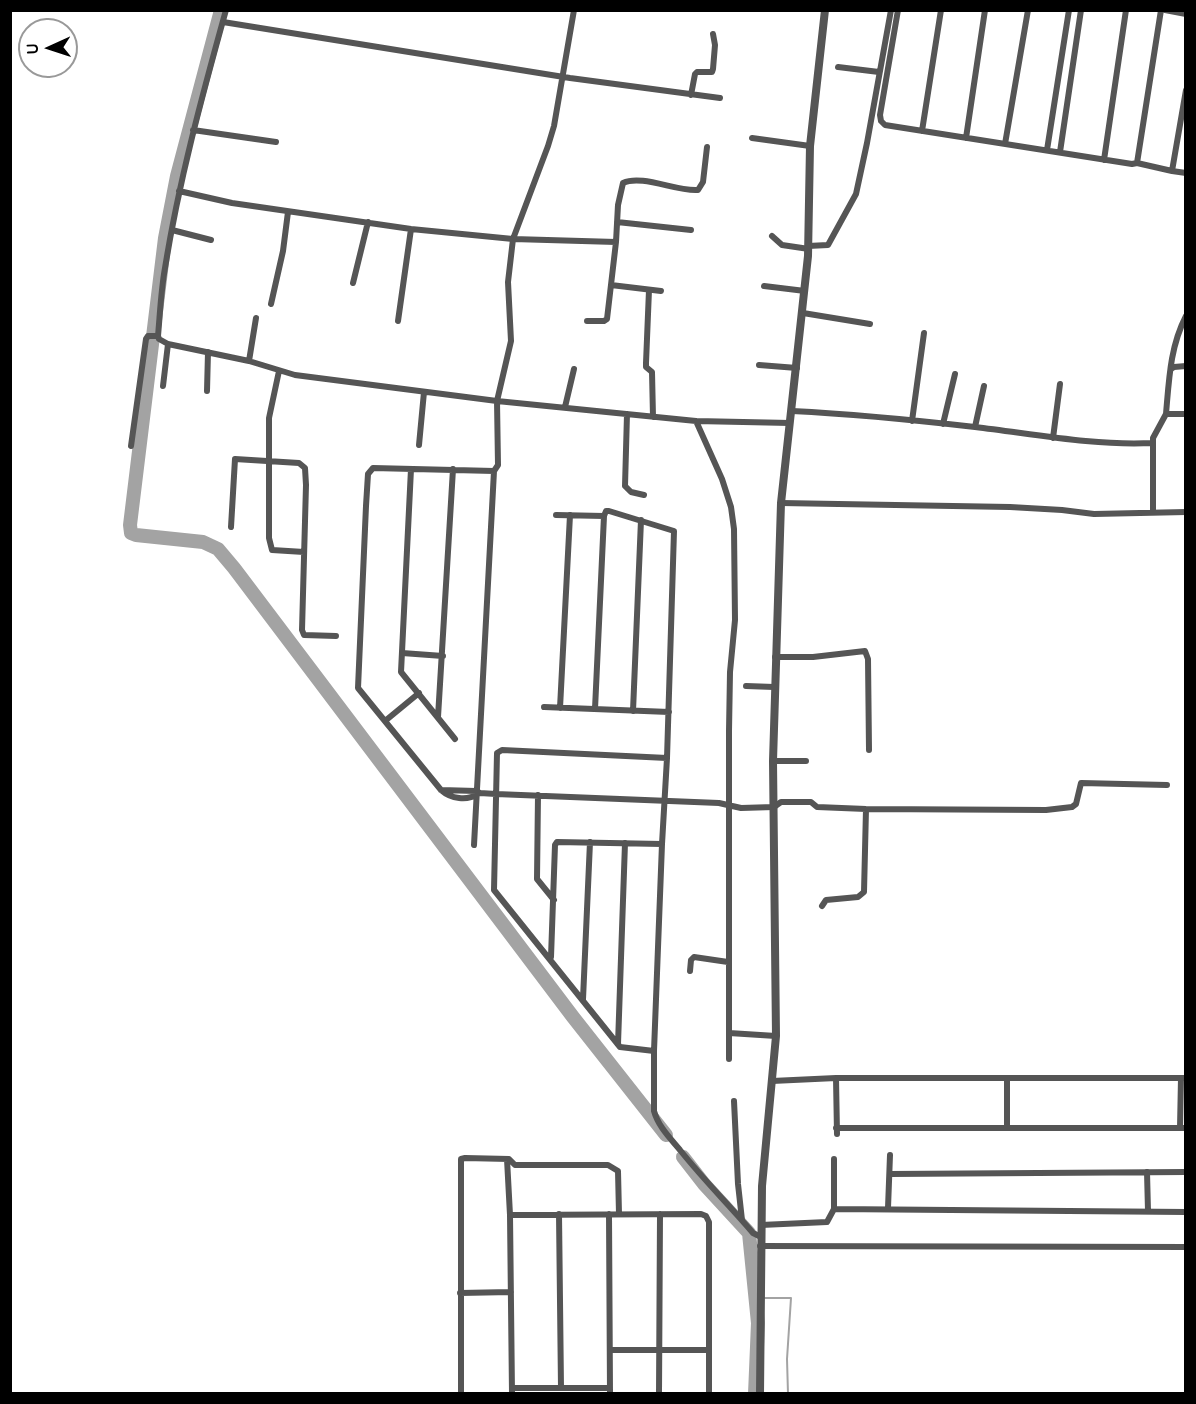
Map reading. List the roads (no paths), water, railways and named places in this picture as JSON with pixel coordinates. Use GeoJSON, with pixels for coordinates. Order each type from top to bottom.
{"type":"FeatureCollection","features":[{"type":"Feature","properties":{"kind":"street"},"geometry":{"type":"LineString","coordinates":[[154,336],[179,191],[193,129],[226,10]]}},
{"type":"Feature","properties":{"kind":"street"},"geometry":{"type":"LineString","coordinates":[[574,10],[566,77],[548,146],[517,239],[508,282],[511,341],[501,401],[498,465],[494,471],[484,794],[494,890],[618,1044],[622,1047],[654,1051]]}},
{"type":"Feature","properties":{"kind":"street"},"geometry":{"type":"LineString","coordinates":[[760,1394],[760,1264],[765,1225],[765,1143],[776,1081],[774,807],[779,761],[774,687],[781,503],[805,291],[810,146],[825,10]]}},
{"type":"Feature","properties":{"kind":"street"},"geometry":{"type":"LineString","coordinates":[[772,236],[782,245],[825,247],[854,198],[867,143],[891,10]]}},
{"type":"Feature","properties":{"kind":"street"},"geometry":{"type":"LineString","coordinates":[[898,10],[880,115],[885,125],[1135,165],[1137,163],[1185,173]]}},
{"type":"Feature","properties":{"kind":"street"},"geometry":{"type":"LineString","coordinates":[[922,131],[941,10]]}},
{"type":"Feature","properties":{"kind":"street"},"geometry":{"type":"LineString","coordinates":[[966,138],[985,10]]}},
{"type":"Feature","properties":{"kind":"street"},"geometry":{"type":"LineString","coordinates":[[1005,144],[1028,10]]}},
{"type":"Feature","properties":{"kind":"street"},"geometry":{"type":"LineString","coordinates":[[1047,150],[1069,10]]}},
{"type":"Feature","properties":{"kind":"street"},"geometry":{"type":"LineString","coordinates":[[1060,152],[1081,10]]}},
{"type":"Feature","properties":{"kind":"street"},"geometry":{"type":"LineString","coordinates":[[1104,160],[1126,10]]}},
{"type":"Feature","properties":{"kind":"street"},"geometry":{"type":"LineString","coordinates":[[1137,163],[1163,10],[1185,14]]}},
{"type":"Feature","properties":{"kind":"street"},"geometry":{"type":"LineString","coordinates":[[223,22],[566,77],[720,98]]}},
{"type":"Feature","properties":{"kind":"street"},"geometry":{"type":"LineString","coordinates":[[691,95],[693,78],[697,72],[712,72],[715,55],[712,34]]}},
{"type":"Feature","properties":{"kind":"street"},"geometry":{"type":"LineString","coordinates":[[838,67],[879,72]]}},
{"type":"Feature","properties":{"kind":"street"},"geometry":{"type":"LineString","coordinates":[[1059,73],[1072,74]]}},
{"type":"Feature","properties":{"kind":"street"},"geometry":{"type":"LineString","coordinates":[[1172,171],[1185,90]]}},
{"type":"Feature","properties":{"kind":"street"},"geometry":{"type":"LineString","coordinates":[[193,129],[276,142]]}},
{"type":"Feature","properties":{"kind":"street"},"geometry":{"type":"LineString","coordinates":[[752,138],[810,146]]}},
{"type":"Feature","properties":{"kind":"street"},"geometry":{"type":"LineString","coordinates":[[587,321],[607,319],[620,190],[623,183],[628,181],[694,190],[702,187],[707,147]]}},
{"type":"Feature","properties":{"kind":"street"},"geometry":{"type":"LineString","coordinates":[[179,191],[232,203],[411,229],[517,239],[616,242]]}},
{"type":"Feature","properties":{"kind":"street"},"geometry":{"type":"LineString","coordinates":[[271,304],[283,251],[288,212]]}},
{"type":"Feature","properties":{"kind":"street"},"geometry":{"type":"LineString","coordinates":[[352,283],[368,222]]}},
{"type":"Feature","properties":{"kind":"street"},"geometry":{"type":"LineString","coordinates":[[617,222],[691,230]]}},
{"type":"Feature","properties":{"kind":"street"},"geometry":{"type":"LineString","coordinates":[[398,321],[411,229]]}},
{"type":"Feature","properties":{"kind":"street"},"geometry":{"type":"LineString","coordinates":[[172,230],[212,240]]}},
{"type":"Feature","properties":{"kind":"street"},"geometry":{"type":"LineString","coordinates":[[611,285],[661,291]]}},
{"type":"Feature","properties":{"kind":"street"},"geometry":{"type":"LineString","coordinates":[[764,286],[805,291]]}},
{"type":"Feature","properties":{"kind":"street"},"geometry":{"type":"LineString","coordinates":[[649,290],[646,367],[652,372],[653,417]]}},
{"type":"Feature","properties":{"kind":"street"},"geometry":{"type":"LineString","coordinates":[[803,313],[870,324]]}},
{"type":"Feature","properties":{"kind":"street"},"geometry":{"type":"LineString","coordinates":[[1153,512],[1153,443],[1166,414],[1171,369],[1179,329],[1185,317]]}},
{"type":"Feature","properties":{"kind":"street"},"geometry":{"type":"LineString","coordinates":[[249,361],[256,318]]}},
{"type":"Feature","properties":{"kind":"street"},"geometry":{"type":"LineString","coordinates":[[912,421],[924,333]]}},
{"type":"Feature","properties":{"kind":"street"},"geometry":{"type":"LineString","coordinates":[[154,336],[168,344],[208,351],[279,371],[424,392],[700,421],[790,423]]}},
{"type":"Feature","properties":{"kind":"street"},"geometry":{"type":"LineString","coordinates":[[131,446],[146,339],[154,336]]}},
{"type":"Feature","properties":{"kind":"street"},"geometry":{"type":"LineString","coordinates":[[163,386],[168,344]]}},
{"type":"Feature","properties":{"kind":"street"},"geometry":{"type":"LineString","coordinates":[[207,391],[208,351]]}},
{"type":"Feature","properties":{"kind":"street"},"geometry":{"type":"LineString","coordinates":[[759,365],[797,368]]}},
{"type":"Feature","properties":{"kind":"street"},"geometry":{"type":"LineString","coordinates":[[1171,369],[1185,366]]}},
{"type":"Feature","properties":{"kind":"street"},"geometry":{"type":"LineString","coordinates":[[565,407],[574,369]]}},
{"type":"Feature","properties":{"kind":"street"},"geometry":{"type":"LineString","coordinates":[[279,371],[269,418],[271,462],[269,538],[272,550],[304,552]]}},
{"type":"Feature","properties":{"kind":"street"},"geometry":{"type":"LineString","coordinates":[[943,424],[955,374]]}},
{"type":"Feature","properties":{"kind":"street"},"geometry":{"type":"LineString","coordinates":[[1053,438],[1060,384]]}},
{"type":"Feature","properties":{"kind":"street"},"geometry":{"type":"LineString","coordinates":[[975,427],[984,386]]}},
{"type":"Feature","properties":{"kind":"street"},"geometry":{"type":"LineString","coordinates":[[419,445],[424,392]]}},
{"type":"Feature","properties":{"kind":"street"},"geometry":{"type":"LineString","coordinates":[[792,411],[874,416],[1053,438],[1125,444],[1153,443]]}},
{"type":"Feature","properties":{"kind":"street"},"geometry":{"type":"LineString","coordinates":[[627,414],[624,469],[627,489],[644,495]]}},
{"type":"Feature","properties":{"kind":"street"},"geometry":{"type":"LineString","coordinates":[[1166,414],[1185,414]]}},
{"type":"Feature","properties":{"kind":"street"},"geometry":{"type":"LineString","coordinates":[[700,421],[731,507],[734,529],[735,620],[730,672],[729,1059]]}},
{"type":"Feature","properties":{"kind":"street"},"geometry":{"type":"LineString","coordinates":[[231,527],[235,459],[299,463],[305,468],[302,630],[304,635],[336,636]]}},
{"type":"Feature","properties":{"kind":"street"},"geometry":{"type":"LineString","coordinates":[[494,471],[373,468],[368,474],[357,683],[360,691],[441,790],[484,794],[718,803],[741,808],[774,807],[781,802],[811,802],[817,807],[866,809],[1066,809],[1076,804],[1081,783],[1167,785]]}},
{"type":"Feature","properties":{"kind":"street"},"geometry":{"type":"LineString","coordinates":[[411,469],[402,674],[455,739]]}},
{"type":"Feature","properties":{"kind":"street"},"geometry":{"type":"LineString","coordinates":[[438,718],[453,469]]}},
{"type":"Feature","properties":{"kind":"street"},"geometry":{"type":"LineString","coordinates":[[781,503],[1010,507],[1094,514],[1185,512]]}},
{"type":"Feature","properties":{"kind":"street"},"geometry":{"type":"LineString","coordinates":[[595,709],[604,516],[606,511],[609,511],[670,528],[675,534],[654,1051],[654,1111],[657,1120],[700,1174],[763,1244],[1185,1247]]}},
{"type":"Feature","properties":{"kind":"street"},"geometry":{"type":"LineString","coordinates":[[556,515],[604,516]]}},
{"type":"Feature","properties":{"kind":"street"},"geometry":{"type":"LineString","coordinates":[[560,708],[570,515]]}},
{"type":"Feature","properties":{"kind":"street"},"geometry":{"type":"LineString","coordinates":[[633,711],[641,520]]}},
{"type":"Feature","properties":{"kind":"street"},"geometry":{"type":"LineString","coordinates":[[775,657],[813,657],[865,651],[868,660],[869,750]]}},
{"type":"Feature","properties":{"kind":"street"},"geometry":{"type":"LineString","coordinates":[[402,653],[443,656]]}},
{"type":"Feature","properties":{"kind":"street"},"geometry":{"type":"LineString","coordinates":[[746,686],[774,687]]}},
{"type":"Feature","properties":{"kind":"street"},"geometry":{"type":"LineString","coordinates":[[386,721],[419,693]]}},
{"type":"Feature","properties":{"kind":"street"},"geometry":{"type":"LineString","coordinates":[[544,707],[669,712]]}},
{"type":"Feature","properties":{"kind":"street"},"geometry":{"type":"LineString","coordinates":[[474,845],[484,794],[499,751],[667,758]]}},
{"type":"Feature","properties":{"kind":"street"},"geometry":{"type":"LineString","coordinates":[[779,761],[806,761]]}},
{"type":"Feature","properties":{"kind":"street"},"geometry":{"type":"LineString","coordinates":[[538,795],[537,879],[554,900]]}},
{"type":"Feature","properties":{"kind":"street"},"geometry":{"type":"LineString","coordinates":[[822,906],[826,900],[858,897],[864,892],[866,809]]}},
{"type":"Feature","properties":{"kind":"street"},"geometry":{"type":"LineString","coordinates":[[550,958],[555,845],[557,842],[662,844]]}},
{"type":"Feature","properties":{"kind":"street"},"geometry":{"type":"LineString","coordinates":[[583,999],[590,842]]}},
{"type":"Feature","properties":{"kind":"street"},"geometry":{"type":"LineString","coordinates":[[618,1044],[625,843]]}},
{"type":"Feature","properties":{"kind":"street"},"geometry":{"type":"LineString","coordinates":[[690,971],[691,960],[694,957],[728,962]]}},
{"type":"Feature","properties":{"kind":"street"},"geometry":{"type":"LineString","coordinates":[[729,1033],[776,1036]]}},
{"type":"Feature","properties":{"kind":"street"},"geometry":{"type":"LineString","coordinates":[[776,1081],[836,1078],[1183,1078],[1183,1128],[837,1131],[836,1078]]}},
{"type":"Feature","properties":{"kind":"street"},"geometry":{"type":"LineString","coordinates":[[1007,1078],[1007,1128]]}},
{"type":"Feature","properties":{"kind":"street"},"geometry":{"type":"LineString","coordinates":[[734,1101],[737,1174],[742,1220]]}},
{"type":"Feature","properties":{"kind":"street"},"geometry":{"type":"LineString","coordinates":[[888,1208],[890,1155]]}},
{"type":"Feature","properties":{"kind":"street"},"geometry":{"type":"LineString","coordinates":[[461,1394],[461,1159],[507,1160],[515,1165],[608,1165],[619,1174],[619,1214]]}},
{"type":"Feature","properties":{"kind":"street"},"geometry":{"type":"LineString","coordinates":[[765,1225],[824,1224],[834,1209],[834,1159]]}},
{"type":"Feature","properties":{"kind":"street"},"geometry":{"type":"LineString","coordinates":[[507,1160],[510,1215],[512,1391],[561,1388],[610,1391],[609,1214]]}},
{"type":"Feature","properties":{"kind":"street"},"geometry":{"type":"LineString","coordinates":[[1147,1172],[1148,1212]]}},
{"type":"Feature","properties":{"kind":"street"},"geometry":{"type":"LineString","coordinates":[[890,1174],[1185,1172]]}},
{"type":"Feature","properties":{"kind":"street"},"geometry":{"type":"LineString","coordinates":[[834,1209],[1185,1212]]}},
{"type":"Feature","properties":{"kind":"street"},"geometry":{"type":"LineString","coordinates":[[559,1214],[561,1388]]}},
{"type":"Feature","properties":{"kind":"street"},"geometry":{"type":"LineString","coordinates":[[659,1394],[660,1214]]}},
{"type":"Feature","properties":{"kind":"street"},"geometry":{"type":"LineString","coordinates":[[510,1215],[701,1214],[706,1216],[709,1222],[709,1394]]}},
{"type":"Feature","properties":{"kind":"street"},"geometry":{"type":"LineString","coordinates":[[460,1293],[511,1292]]}},
{"type":"Feature","properties":{"kind":"street"},"geometry":{"type":"LineString","coordinates":[[610,1350],[708,1350]]}},
{"type":"Feature","properties":{"kind":"waterway"},"geometry":{"type":"LineString","coordinates":[[221,10],[177,176],[165,238],[130,525],[131,533],[203,542],[218,549],[573,1017],[666,1135]]}},
{"type":"Feature","properties":{"kind":"waterway"},"geometry":{"type":"LineString","coordinates":[[683,1157],[704,1184],[749,1233],[758,1323],[755,1394]]}},
{"type":"Feature","properties":{"kind":"waterway"},"geometry":{"type":"LineString","coordinates":[[765,1298],[791,1298],[787,1359],[788,1394]]}}]}
